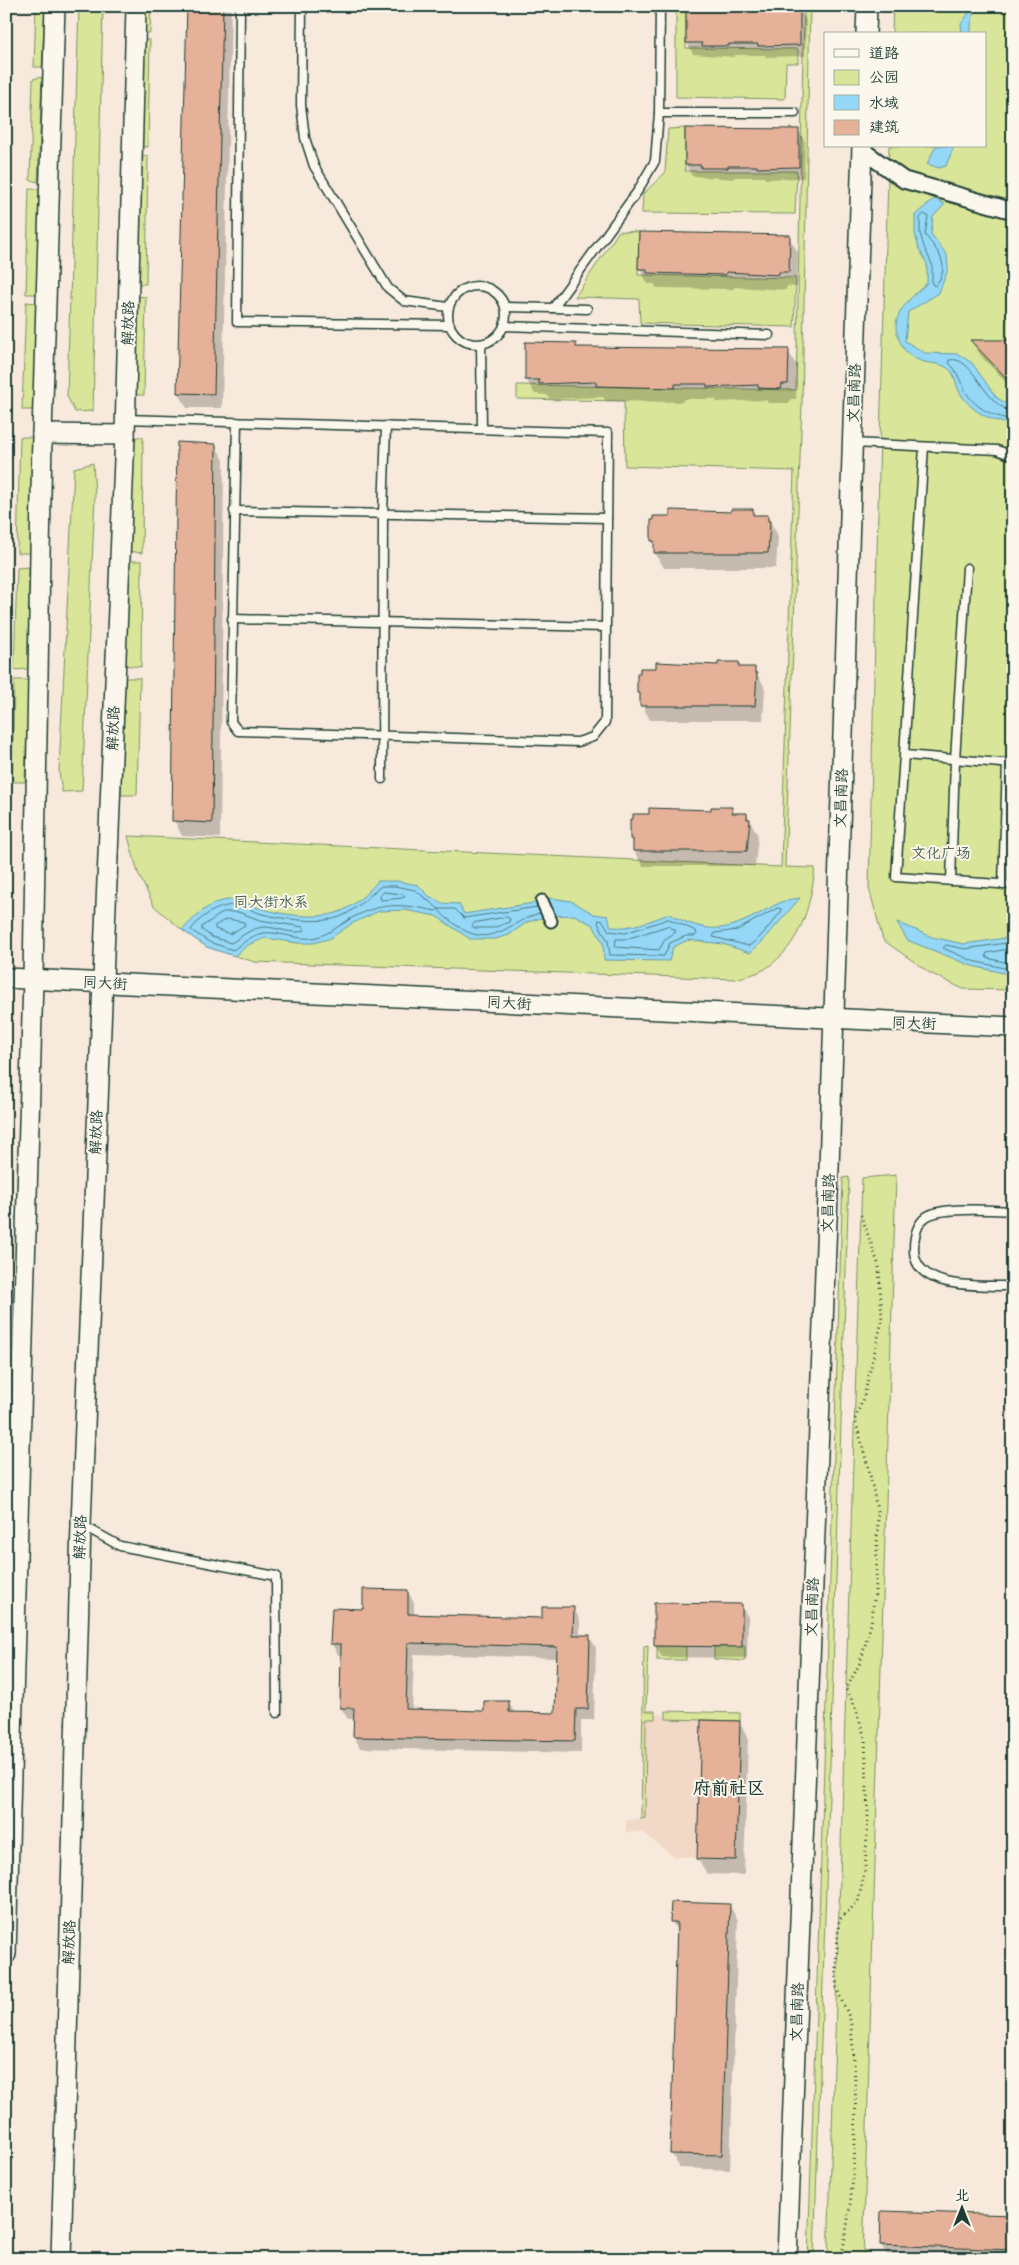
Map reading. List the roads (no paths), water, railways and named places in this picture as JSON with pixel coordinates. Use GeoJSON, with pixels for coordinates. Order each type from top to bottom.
{"type":"FeatureCollection","features":[{"type":"Feature","properties":{"kind":"street"},"geometry":{"type":"LineString","coordinates":[[6,1954],[34,979],[42,434],[55,6]]}},
{"type":"Feature","properties":{"kind":"street","name":"解放路"},"geometry":{"type":"LineString","coordinates":[[61,2259],[81,1524],[125,427],[136,6]]}},
{"type":"Feature","properties":{"kind":"street"},"geometry":{"type":"LineString","coordinates":[[866,32],[867,6]]}},
{"type":"Feature","properties":{"kind":"street"},"geometry":{"type":"LineString","coordinates":[[862,148],[904,180],[1013,211]]}},
{"type":"Feature","properties":{"kind":"street","name":"文昌南路"},"geometry":{"type":"LineString","coordinates":[[787,2259],[834,1020],[862,148]]}},
{"type":"Feature","properties":{"kind":"street"},"geometry":{"type":"LineString","coordinates":[[42,434],[125,427]]}},
{"type":"Feature","properties":{"kind":"street"},"geometry":{"type":"LineString","coordinates":[[542,901],[551,921]]}},
{"type":"Feature","properties":{"kind":"street","name":"同大街"},"geometry":{"type":"LineString","coordinates":[[6,978],[834,1020],[1013,1027]]}},
{"type":"Feature","properties":{"kind":"lane"},"geometry":{"type":"LineString","coordinates":[[240,6],[237,322],[450,326]]}},
{"type":"Feature","properties":{"kind":"lane"},"geometry":{"type":"LineString","coordinates":[[302,6],[301,105],[305,138],[314,166],[388,288],[404,301],[448,308]]}},
{"type":"Feature","properties":{"kind":"lane"},"geometry":{"type":"LineString","coordinates":[[553,308],[637,192],[655,161],[659,114],[660,6]]}},
{"type":"Feature","properties":{"kind":"lane"},"geometry":{"type":"LineString","coordinates":[[659,114],[795,113]]}},
{"type":"Feature","properties":{"kind":"lane"},"geometry":{"type":"LineString","coordinates":[[475,286],[485,287],[494,291],[501,298],[506,316],[504,326],[498,334],[481,344],[472,344],[454,334],[450,326],[448,308],[458,292],[475,286]]}},
{"type":"Feature","properties":{"kind":"lane"},"geometry":{"type":"LineString","coordinates":[[505,307],[588,309]]}},
{"type":"Feature","properties":{"kind":"lane"},"geometry":{"type":"LineString","coordinates":[[504,326],[769,335]]}},
{"type":"Feature","properties":{"kind":"lane"},"geometry":{"type":"LineString","coordinates":[[481,344],[482,428]]}},
{"type":"Feature","properties":{"kind":"lane"},"geometry":{"type":"LineString","coordinates":[[125,427],[237,422],[608,433],[605,722],[594,737],[578,742],[238,730],[231,722],[237,422]]}},
{"type":"Feature","properties":{"kind":"lane"},"geometry":{"type":"LineString","coordinates":[[382,779],[383,514],[386,426]]}},
{"type":"Feature","properties":{"kind":"lane"},"geometry":{"type":"LineString","coordinates":[[853,443],[998,450],[1013,456]]}},
{"type":"Feature","properties":{"kind":"lane"},"geometry":{"type":"LineString","coordinates":[[924,447],[896,877],[1013,886]]}},
{"type":"Feature","properties":{"kind":"lane"},"geometry":{"type":"LineString","coordinates":[[234,511],[608,518]]}},
{"type":"Feature","properties":{"kind":"lane"},"geometry":{"type":"LineString","coordinates":[[951,881],[954,760],[967,568]]}},
{"type":"Feature","properties":{"kind":"lane"},"geometry":{"type":"LineString","coordinates":[[232,619],[606,627]]}},
{"type":"Feature","properties":{"kind":"lane"},"geometry":{"type":"LineString","coordinates":[[904,755],[1010,764],[1003,885]]}},
{"type":"Feature","properties":{"kind":"lane"},"geometry":{"type":"LineString","coordinates":[[1013,1211],[952,1210],[926,1217],[914,1234],[914,1258],[925,1274],[950,1284],[1013,1286]]}},
{"type":"Feature","properties":{"kind":"lane"},"geometry":{"type":"LineString","coordinates":[[81,1524],[120,1546],[276,1576],[277,1713]]}},
{"type":"Feature","properties":{"kind":"water"},"geometry":{"type":"Polygon","coordinates":[[[969,6],[975,6],[971,32],[962,32],[961,24],[968,14],[969,6]]]}},
{"type":"Feature","properties":{"kind":"water"},"geometry":{"type":"Polygon","coordinates":[[[935,148],[953,148],[946,166],[939,168],[927,164],[935,148]]]}},
{"type":"Feature","properties":{"kind":"water"},"geometry":{"type":"Polygon","coordinates":[[[934,199],[945,204],[933,217],[931,234],[947,255],[948,269],[939,293],[908,312],[905,341],[925,353],[958,354],[972,363],[996,397],[1013,408],[1013,425],[988,418],[974,409],[958,389],[951,371],[939,364],[920,361],[913,357],[905,350],[899,339],[896,322],[899,315],[908,301],[927,283],[927,264],[919,249],[915,234],[915,215],[934,199]]]}},
{"type":"Feature","properties":{"kind":"water"},"geometry":{"type":"Polygon","coordinates":[[[378,881],[396,881],[418,885],[429,896],[442,903],[459,904],[464,914],[534,903],[551,898],[571,901],[594,914],[608,916],[611,927],[626,927],[640,924],[669,914],[683,921],[706,928],[727,927],[738,924],[781,902],[800,898],[763,941],[750,953],[723,944],[688,940],[673,947],[669,961],[604,960],[603,943],[593,925],[574,915],[549,916],[527,922],[509,935],[495,939],[470,939],[436,916],[405,910],[379,911],[351,924],[331,938],[314,943],[298,943],[265,938],[248,945],[234,956],[207,947],[182,930],[211,905],[227,900],[291,915],[321,916],[339,912],[355,903],[378,881]]]}},
{"type":"Feature","properties":{"kind":"water"},"geometry":{"type":"Polygon","coordinates":[[[897,922],[932,937],[964,944],[1013,937],[1013,975],[972,966],[907,940],[897,922]]]}},
{"type":"Feature","properties":{"kind":"district","name":"府前社区"},"geometry":{"type":"Point","coordinates":[729,1788]}},
{"type":"Feature","properties":{"kind":"park label","name":"文化广场"},"geometry":{"type":"Point","coordinates":[941,853]}},
{"type":"Feature","properties":{"kind":"park label","name":"同大街水系"},"geometry":{"type":"Point","coordinates":[271,902]}}]}
